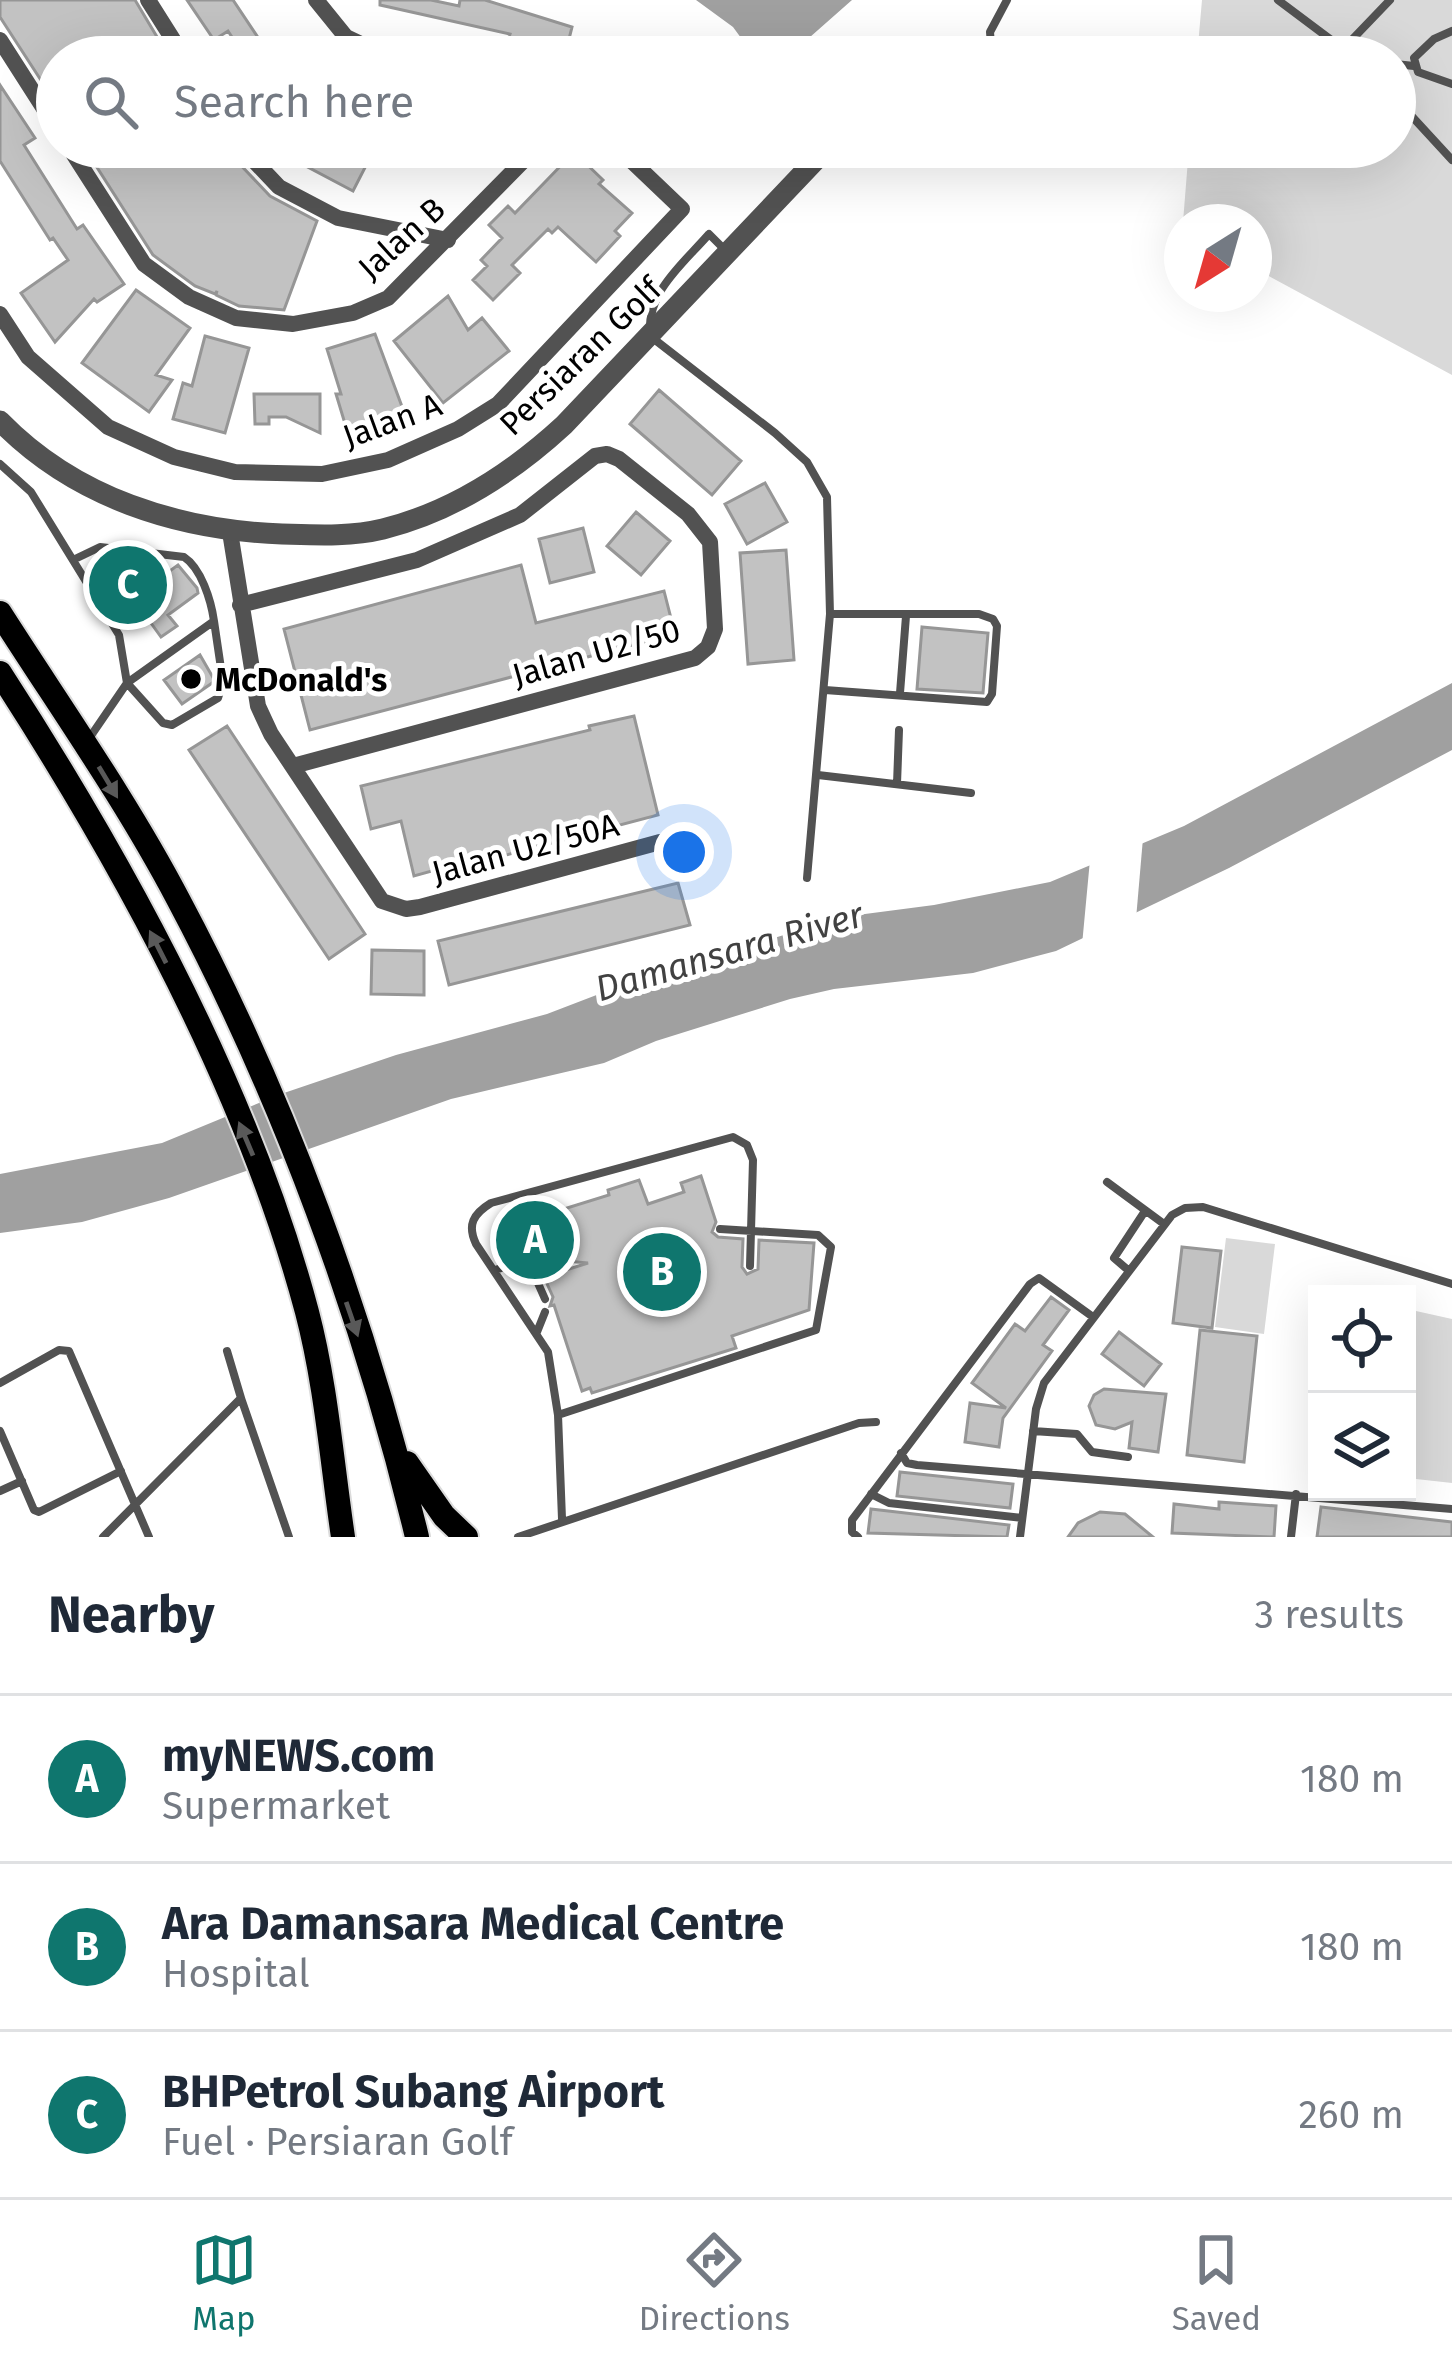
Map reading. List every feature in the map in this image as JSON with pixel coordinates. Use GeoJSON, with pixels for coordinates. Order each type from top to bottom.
{"type":"FeatureCollection","features":[{"type":"Feature","properties":{"kind":"main road"},"geometry":{"type":"LineString","coordinates":[[0,613],[176,896],[246,1034],[315,1208],[395,1446],[417,1537]]}},
{"type":"Feature","properties":{"kind":"main road"},"geometry":{"type":"LineString","coordinates":[[0,673],[111,853],[209,1052],[282,1227],[308,1317],[343,1537]]}},
{"type":"Feature","properties":{"kind":"main road"},"geometry":{"type":"LineString","coordinates":[[395,1446],[448,1527],[466,1537]]}},
{"type":"Feature","properties":{"kind":"street"},"geometry":{"type":"LineString","coordinates":[[148,0],[171,36]]}},
{"type":"Feature","properties":{"kind":"street"},"geometry":{"type":"LineString","coordinates":[[316,0],[345,36]]}},
{"type":"Feature","properties":{"kind":"street"},"geometry":{"type":"LineString","coordinates":[[0,40],[36,96]]}},
{"type":"Feature","properties":{"kind":"street","name":"Jalan B"},"geometry":{"type":"LineString","coordinates":[[82,168],[144,264],[188,297],[236,318],[293,324],[353,313],[388,298],[517,168]]}},
{"type":"Feature","properties":{"kind":"street"},"geometry":{"type":"LineString","coordinates":[[261,168],[279,187],[338,218],[448,241]]}},
{"type":"Feature","properties":{"kind":"street","name":"Jalan A"},"geometry":{"type":"LineString","coordinates":[[0,314],[28,357],[108,427],[174,457],[235,472],[322,474],[388,460],[458,429],[498,404],[682,209],[638,168]]}},
{"type":"Feature","properties":{"kind":"street","name":"Persiaran Golf"},"geometry":{"type":"LineString","coordinates":[[0,421],[52,465],[110,497],[164,517],[230,532],[327,536],[381,529],[434,512],[532,454],[808,168]]}},
{"type":"Feature","properties":{"kind":"street","name":"Jalan U2/50"},"geometry":{"type":"LineString","coordinates":[[240,605],[418,560],[520,515],[595,456],[607,454],[688,514],[710,542],[715,629],[708,647],[695,658],[293,766]]}},
{"type":"Feature","properties":{"kind":"street","name":"Jalan U2/50A"},"geometry":{"type":"LineString","coordinates":[[230,532],[258,706],[372,888],[393,908],[420,907],[660,842]]}},
{"type":"Feature","properties":{"kind":"lane"},"geometry":{"type":"LineString","coordinates":[[990,36],[1007,0]]}},
{"type":"Feature","properties":{"kind":"lane"},"geometry":{"type":"LineString","coordinates":[[1278,0],[1325,36]]}},
{"type":"Feature","properties":{"kind":"lane"},"geometry":{"type":"LineString","coordinates":[[1354,36],[1384,2]]}},
{"type":"Feature","properties":{"kind":"lane"},"geometry":{"type":"LineString","coordinates":[[1416,57],[1452,31]]}},
{"type":"Feature","properties":{"kind":"lane"},"geometry":{"type":"LineString","coordinates":[[1416,67],[1434,80],[1452,84]]}},
{"type":"Feature","properties":{"kind":"lane"},"geometry":{"type":"LineString","coordinates":[[1416,121],[1452,160]]}},
{"type":"Feature","properties":{"kind":"lane"},"geometry":{"type":"LineString","coordinates":[[728,253],[709,234],[658,292],[648,319],[650,336],[775,433],[818,478],[827,497],[830,614],[807,878]]}},
{"type":"Feature","properties":{"kind":"lane"},"geometry":{"type":"LineString","coordinates":[[0,464],[31,492],[75,559],[119,635],[127,683],[163,723],[172,725],[211,705],[224,682],[212,605],[188,559],[100,547],[75,559]]}},
{"type":"Feature","properties":{"kind":"lane"},"geometry":{"type":"LineString","coordinates":[[825,689],[987,702],[992,694],[997,626],[993,619],[979,614],[830,614]]}},
{"type":"Feature","properties":{"kind":"lane"},"geometry":{"type":"LineString","coordinates":[[900,693],[906,616]]}},
{"type":"Feature","properties":{"kind":"lane"},"geometry":{"type":"LineString","coordinates":[[85,745],[127,683],[214,621]]}},
{"type":"Feature","properties":{"kind":"lane"},"geometry":{"type":"LineString","coordinates":[[897,784],[899,730]]}},
{"type":"Feature","properties":{"kind":"lane"},"geometry":{"type":"LineString","coordinates":[[818,775],[971,793]]}},
{"type":"Feature","properties":{"kind":"lane"},"geometry":{"type":"LineString","coordinates":[[562,1520],[551,1364],[537,1332],[470,1232],[473,1219],[490,1203],[724,1138],[741,1140],[752,1152],[750,1266]]}},
{"type":"Feature","properties":{"kind":"lane"},"geometry":{"type":"LineString","coordinates":[[1107,1183],[1164,1224]]}},
{"type":"Feature","properties":{"kind":"lane"},"geometry":{"type":"LineString","coordinates":[[1020,1537],[1044,1383],[1164,1224],[1185,1208],[1203,1208],[1452,1284]]}},
{"type":"Feature","properties":{"kind":"lane"},"geometry":{"type":"LineString","coordinates":[[1128,1270],[1114,1258],[1145,1211]]}},
{"type":"Feature","properties":{"kind":"lane"},"geometry":{"type":"LineString","coordinates":[[557,1415],[816,1330],[831,1247],[826,1240],[818,1235],[721,1229]]}},
{"type":"Feature","properties":{"kind":"lane"},"geometry":{"type":"LineString","coordinates":[[495,1270],[511,1265],[533,1272],[545,1299]]}},
{"type":"Feature","properties":{"kind":"lane"},"geometry":{"type":"LineString","coordinates":[[858,1537],[852,1532],[852,1520],[1030,1284],[1040,1278],[1093,1317]]}},
{"type":"Feature","properties":{"kind":"lane"},"geometry":{"type":"LineString","coordinates":[[537,1332],[545,1312]]}},
{"type":"Feature","properties":{"kind":"lane"},"geometry":{"type":"LineString","coordinates":[[0,1383],[59,1350],[69,1351],[149,1537]]}},
{"type":"Feature","properties":{"kind":"lane"},"geometry":{"type":"LineString","coordinates":[[227,1351],[289,1537]]}},
{"type":"Feature","properties":{"kind":"lane"},"geometry":{"type":"LineString","coordinates":[[103,1537],[242,1398]]}},
{"type":"Feature","properties":{"kind":"lane"},"geometry":{"type":"LineString","coordinates":[[518,1537],[875,1421]]}},
{"type":"Feature","properties":{"kind":"lane"},"geometry":{"type":"LineString","coordinates":[[0,1431],[34,1510],[39,1512],[121,1471]]}},
{"type":"Feature","properties":{"kind":"lane"},"geometry":{"type":"LineString","coordinates":[[1033,1431],[1077,1434],[1091,1452],[1128,1457]]}},
{"type":"Feature","properties":{"kind":"lane"},"geometry":{"type":"LineString","coordinates":[[901,1453],[917,1465],[1452,1509]]}},
{"type":"Feature","properties":{"kind":"lane"},"geometry":{"type":"LineString","coordinates":[[0,1491],[22,1481]]}},
{"type":"Feature","properties":{"kind":"lane"},"geometry":{"type":"LineString","coordinates":[[871,1494],[889,1503],[1022,1518]]}},
{"type":"Feature","properties":{"kind":"lane"},"geometry":{"type":"LineString","coordinates":[[1291,1537],[1296,1494]]}},
{"type":"Feature","properties":{"kind":"shaded area"},"geometry":{"type":"Polygon","coordinates":[[[696,0],[852,0],[811,36],[740,36],[696,0]]]}},
{"type":"Feature","properties":{"kind":"shaded area"},"geometry":{"type":"Polygon","coordinates":[[[1202,0],[1452,0],[1452,375],[1272,278],[1272,204],[1184,204],[1187,168],[1416,168],[1416,36],[1199,36],[1202,0]]]}},
{"type":"Feature","properties":{"kind":"shaded area"},"geometry":{"type":"Polygon","coordinates":[[[1452,683],[1452,750],[1229,868],[1056,951],[973,973],[834,989],[790,999],[656,1041],[604,1063],[451,1099],[169,1198],[82,1222],[0,1233],[0,1174],[162,1143],[281,1094],[396,1055],[547,1014],[620,986],[842,917],[1050,882],[1184,826],[1452,683]]]}},
{"type":"Feature","properties":{"kind":"shaded area"},"geometry":{"type":"Polygon","coordinates":[[[1226,1238],[1275,1244],[1264,1334],[1215,1327],[1226,1238]]]}},
{"type":"Feature","properties":{"kind":"shaded area"},"geometry":{"type":"Polygon","coordinates":[[[1416,1311],[1452,1319],[1452,1483],[1416,1479],[1416,1311]]]}},
{"type":"Feature","properties":{"kind":"pier"},"geometry":{"type":"Polygon","coordinates":[[[1143,838],[1136,919],[1082,945],[1090,860],[1143,838]]]}},
{"type":"Feature","properties":{"kind":"building"},"geometry":{"type":"Polygon","coordinates":[[[0,0],[135,0],[156,36],[36,36],[36,73],[0,17],[0,0]]]}},
{"type":"Feature","properties":{"kind":"building"},"geometry":{"type":"Polygon","coordinates":[[[187,0],[233,0],[257,36],[231,36],[228,31],[211,36],[187,0]]]}},
{"type":"Feature","properties":{"kind":"building"},"geometry":{"type":"Polygon","coordinates":[[[380,0],[431,0],[459,6],[460,0],[485,0],[572,27],[570,36],[509,36],[380,5],[380,0]]]}},
{"type":"Feature","properties":{"kind":"building"},"geometry":{"type":"Polygon","coordinates":[[[0,85],[35,138],[24,145],[36,168],[77,229],[83,225],[124,284],[97,302],[94,299],[55,342],[21,293],[68,260],[0,161],[0,85]]]}},
{"type":"Feature","properties":{"kind":"building"},"geometry":{"type":"Polygon","coordinates":[[[97,168],[243,168],[270,196],[317,221],[284,310],[239,306],[216,295],[217,291],[195,286],[153,255],[97,168]]]}},
{"type":"Feature","properties":{"kind":"building"},"geometry":{"type":"Polygon","coordinates":[[[310,168],[365,168],[353,191],[310,168]]]}},
{"type":"Feature","properties":{"kind":"building"},"geometry":{"type":"Polygon","coordinates":[[[559,168],[591,168],[603,180],[599,184],[632,213],[615,231],[620,236],[596,262],[558,227],[552,233],[548,229],[512,265],[520,273],[493,300],[473,280],[487,266],[481,260],[502,238],[489,225],[508,206],[515,213],[559,168]]]}},
{"type":"Feature","properties":{"kind":"building"},"geometry":{"type":"Polygon","coordinates":[[[136,290],[190,328],[156,375],[172,380],[149,412],[82,363],[136,290]]]}},
{"type":"Feature","properties":{"kind":"building"},"geometry":{"type":"Polygon","coordinates":[[[448,296],[468,330],[482,318],[509,351],[443,403],[394,341],[448,296]]]}},
{"type":"Feature","properties":{"kind":"building"},"geometry":{"type":"Polygon","coordinates":[[[375,334],[407,420],[349,437],[327,349],[375,334]]]}},
{"type":"Feature","properties":{"kind":"building"},"geometry":{"type":"Polygon","coordinates":[[[205,336],[249,348],[225,433],[173,419],[183,383],[192,386],[205,336]]]}},
{"type":"Feature","properties":{"kind":"building"},"geometry":{"type":"Polygon","coordinates":[[[659,390],[741,461],[712,495],[630,424],[659,390]]]}},
{"type":"Feature","properties":{"kind":"building"},"geometry":{"type":"Polygon","coordinates":[[[254,394],[320,394],[320,433],[286,417],[269,417],[269,424],[255,424],[254,394]]]}},
{"type":"Feature","properties":{"kind":"building"},"geometry":{"type":"Polygon","coordinates":[[[765,483],[787,522],[747,544],[725,504],[765,483]]]}},
{"type":"Feature","properties":{"kind":"building"},"geometry":{"type":"Polygon","coordinates":[[[636,512],[670,541],[641,575],[607,546],[636,512]]]}},
{"type":"Feature","properties":{"kind":"building"},"geometry":{"type":"Polygon","coordinates":[[[583,528],[594,572],[550,583],[539,539],[583,528]]]}},
{"type":"Feature","properties":{"kind":"building"},"geometry":{"type":"Polygon","coordinates":[[[786,550],[794,660],[748,664],[740,553],[786,550]]]}},
{"type":"Feature","properties":{"kind":"building"},"geometry":{"type":"Polygon","coordinates":[[[129,559],[149,586],[178,565],[197,588],[198,593],[168,615],[177,626],[161,637],[113,570],[129,559]]]}},
{"type":"Feature","properties":{"kind":"building"},"geometry":{"type":"Polygon","coordinates":[[[521,565],[536,623],[664,591],[675,634],[310,730],[284,629],[521,565]]]}},
{"type":"Feature","properties":{"kind":"building"},"geometry":{"type":"Polygon","coordinates":[[[922,627],[988,633],[983,693],[917,689],[922,627]]]}},
{"type":"Feature","properties":{"kind":"building","name":"McDonald's"},"geometry":{"type":"Polygon","coordinates":[[[200,655],[215,681],[182,704],[164,680],[200,655]]]}},
{"type":"Feature","properties":{"kind":"building"},"geometry":{"type":"Polygon","coordinates":[[[634,716],[658,815],[414,876],[401,821],[371,829],[361,786],[634,716]]]}},
{"type":"Feature","properties":{"kind":"building"},"geometry":{"type":"Polygon","coordinates":[[[227,726],[365,934],[329,959],[189,750],[227,726]]]}},
{"type":"Feature","properties":{"kind":"building"},"geometry":{"type":"Polygon","coordinates":[[[678,883],[690,925],[449,985],[438,941],[678,883]]]}},
{"type":"Feature","properties":{"kind":"building"},"geometry":{"type":"Polygon","coordinates":[[[372,950],[424,951],[424,995],[371,994],[372,950]]]}},
{"type":"Feature","properties":{"kind":"building"},"geometry":{"type":"Polygon","coordinates":[[[701,1176],[716,1222],[712,1232],[743,1239],[742,1267],[747,1274],[758,1269],[759,1240],[814,1243],[809,1310],[732,1336],[736,1348],[592,1393],[590,1388],[582,1391],[544,1277],[588,1263],[531,1258],[521,1250],[517,1231],[525,1221],[609,1195],[608,1190],[639,1180],[648,1204],[684,1192],[681,1183],[701,1176]]]}},
{"type":"Feature","properties":{"kind":"building"},"geometry":{"type":"Polygon","coordinates":[[[1182,1247],[1221,1251],[1212,1328],[1173,1323],[1182,1247]]]}},
{"type":"Feature","properties":{"kind":"building"},"geometry":{"type":"Polygon","coordinates":[[[1051,1297],[1069,1310],[1043,1345],[1052,1351],[1003,1418],[999,1447],[965,1442],[970,1403],[1006,1408],[972,1383],[1015,1324],[1025,1331],[1051,1297]]]}},
{"type":"Feature","properties":{"kind":"building"},"geometry":{"type":"Polygon","coordinates":[[[1200,1330],[1257,1336],[1244,1462],[1187,1455],[1200,1330]]]}},
{"type":"Feature","properties":{"kind":"building"},"geometry":{"type":"Polygon","coordinates":[[[1119,1332],[1161,1364],[1144,1386],[1102,1354],[1119,1332]]]}},
{"type":"Feature","properties":{"kind":"building"},"geometry":{"type":"Polygon","coordinates":[[[1104,1389],[1166,1394],[1158,1452],[1129,1448],[1132,1422],[1115,1429],[1096,1425],[1089,1406],[1104,1389]]]}},
{"type":"Feature","properties":{"kind":"building"},"geometry":{"type":"Polygon","coordinates":[[[900,1472],[1013,1484],[1010,1508],[897,1496],[900,1472]]]}},
{"type":"Feature","properties":{"kind":"building"},"geometry":{"type":"Polygon","coordinates":[[[1219,1502],[1276,1506],[1274,1537],[1172,1533],[1174,1504],[1219,1509],[1219,1502]]]}},
{"type":"Feature","properties":{"kind":"building"},"geometry":{"type":"Polygon","coordinates":[[[1321,1507],[1452,1522],[1452,1537],[1317,1537],[1321,1507]]]}},
{"type":"Feature","properties":{"kind":"building"},"geometry":{"type":"Polygon","coordinates":[[[871,1509],[1009,1525],[1007,1537],[868,1533],[871,1509]]]}},
{"type":"Feature","properties":{"kind":"building"},"geometry":{"type":"Polygon","coordinates":[[[1100,1512],[1125,1514],[1153,1537],[1068,1537],[1078,1523],[1100,1512]]]}},
{"type":"Feature","properties":{"kind":"place","name":"BHPetrol Subang Airport"},"geometry":{"type":"Point","coordinates":[128,585]}},
{"type":"Feature","properties":{"kind":"place","name":"McDonald's"},"geometry":{"type":"Point","coordinates":[191,679]}},
{"type":"Feature","properties":{"kind":"place","name":"myNEWS.com"},"geometry":{"type":"Point","coordinates":[535,1240]}},
{"type":"Feature","properties":{"kind":"place","name":"Ara Damansara Medical Centre"},"geometry":{"type":"Point","coordinates":[662,1272]}},
{"type":"Feature","properties":{"kind":"water label","name":"Damansara River"},"geometry":{"type":"Point","coordinates":[729,951]}}]}
